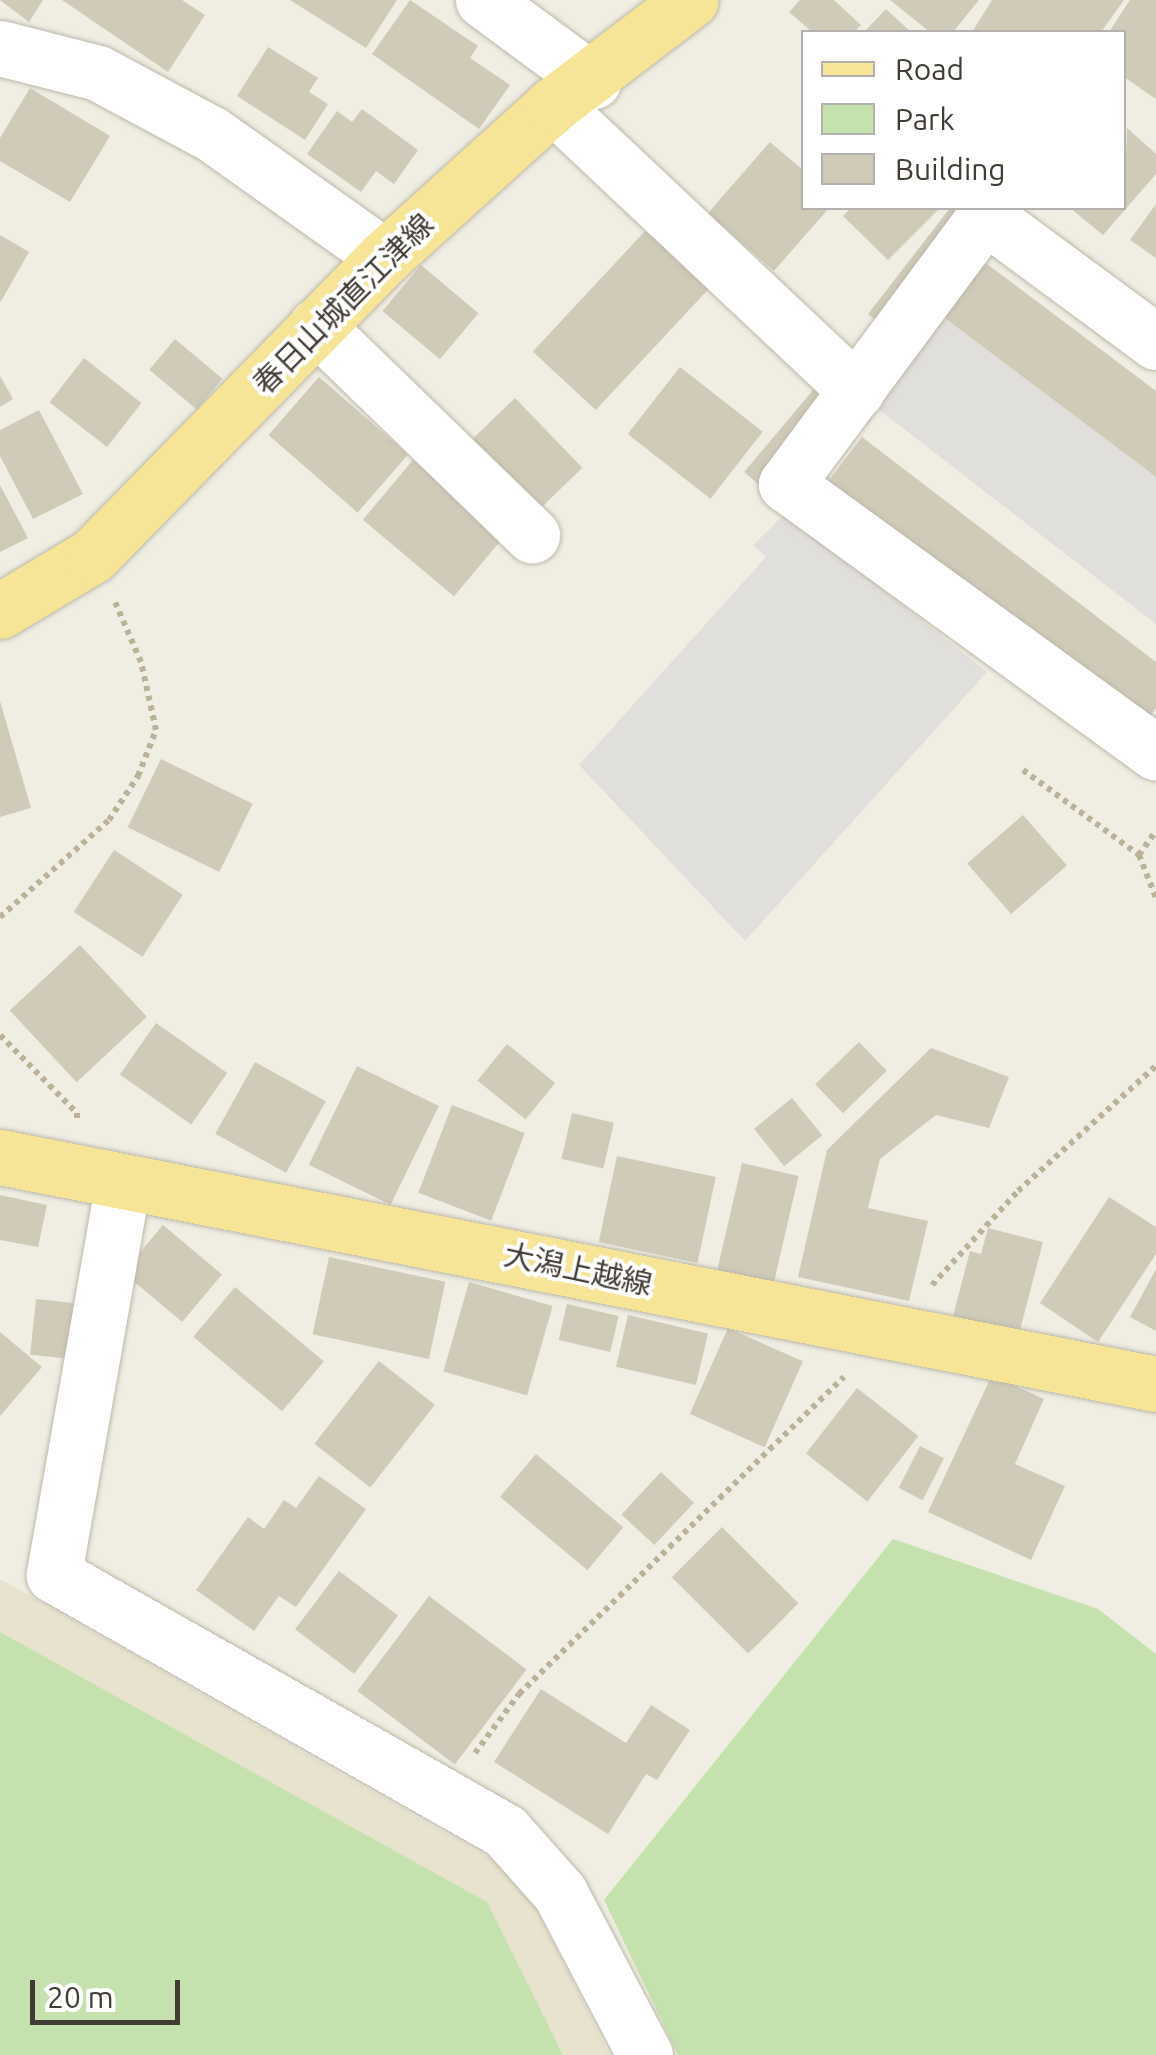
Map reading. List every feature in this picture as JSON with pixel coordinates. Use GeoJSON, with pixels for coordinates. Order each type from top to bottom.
{"type":"FeatureCollection","features":[{"type":"Feature","properties":{"kind":"main road","name":"春日山城直江津線"},"geometry":{"type":"LineString","coordinates":[[0,611],[92,556],[385,257],[573,93],[691,0]]}},
{"type":"Feature","properties":{"kind":"main road","name":"大潟上越線"},"geometry":{"type":"LineString","coordinates":[[0,1158],[1156,1384]]}},
{"type":"Feature","properties":{"kind":"street"},"geometry":{"type":"LineString","coordinates":[[483,0],[856,391]]}},
{"type":"Feature","properties":{"kind":"street"},"geometry":{"type":"LineString","coordinates":[[0,48],[98,72],[212,134],[385,257]]}},
{"type":"Feature","properties":{"kind":"street"},"geometry":{"type":"LineString","coordinates":[[1156,342],[985,216],[786,484],[1156,753]]}},
{"type":"Feature","properties":{"kind":"street"},"geometry":{"type":"LineString","coordinates":[[316,326],[532,535]]}},
{"type":"Feature","properties":{"kind":"street"},"geometry":{"type":"LineString","coordinates":[[98,1177],[54,1575],[446,1793],[536,1859],[645,2055]]}},
{"type":"Feature","properties":{"kind":"path"},"geometry":{"type":"LineString","coordinates":[[0,917],[109,820],[138,776],[156,730],[141,662],[92,556]]}},
{"type":"Feature","properties":{"kind":"path"},"geometry":{"type":"LineString","coordinates":[[1023,770],[1139,855],[1156,898]]}},
{"type":"Feature","properties":{"kind":"path"},"geometry":{"type":"LineString","coordinates":[[1139,855],[1156,831]]}},
{"type":"Feature","properties":{"kind":"path"},"geometry":{"type":"LineString","coordinates":[[0,1035],[77,1114],[98,1177]]}},
{"type":"Feature","properties":{"kind":"path"},"geometry":{"type":"LineString","coordinates":[[446,1793],[519,1694],[888,1332],[1018,1191],[1156,1066]]}},
{"type":"Feature","properties":{"kind":"shaded area"},"geometry":{"type":"Polygon","coordinates":[[[942,316],[1156,477],[1156,624],[877,408],[942,316]]]}},
{"type":"Feature","properties":{"kind":"shaded area"},"geometry":{"type":"Polygon","coordinates":[[[786,513],[987,672],[745,941],[579,765],[766,557],[753,545],[786,513]]]}},
{"type":"Feature","properties":{"kind":"shaded area"},"geometry":{"type":"Polygon","coordinates":[[[0,1579],[519,1875],[610,2055],[0,2055],[0,1579]]]}},
{"type":"Feature","properties":{"kind":"green space"},"geometry":{"type":"Polygon","coordinates":[[[893,1539],[1098,1609],[1156,1654],[1156,2055],[678,2055],[604,1900],[893,1539]]]}},
{"type":"Feature","properties":{"kind":"green space"},"geometry":{"type":"Polygon","coordinates":[[[0,1632],[487,1902],[563,2055],[0,2055],[0,1632]]]}},
{"type":"Feature","properties":{"kind":"building"},"geometry":{"type":"Polygon","coordinates":[[[0,0],[43,0],[29,22],[0,0]]]}},
{"type":"Feature","properties":{"kind":"building"},"geometry":{"type":"Polygon","coordinates":[[[62,0],[182,0],[205,15],[168,72],[62,0]]]}},
{"type":"Feature","properties":{"kind":"building"},"geometry":{"type":"Polygon","coordinates":[[[290,0],[397,0],[366,48],[290,0]]]}},
{"type":"Feature","properties":{"kind":"building"},"geometry":{"type":"Polygon","coordinates":[[[410,0],[478,46],[470,58],[510,85],[479,129],[372,54],[410,0]]]}},
{"type":"Feature","properties":{"kind":"building"},"geometry":{"type":"Polygon","coordinates":[[[800,0],[834,0],[861,25],[856,30],[810,30],[789,12],[800,0]]]}},
{"type":"Feature","properties":{"kind":"building"},"geometry":{"type":"Polygon","coordinates":[[[890,0],[979,0],[955,30],[928,30],[890,0]]]}},
{"type":"Feature","properties":{"kind":"building"},"geometry":{"type":"Polygon","coordinates":[[[992,0],[1124,0],[1102,30],[973,30],[992,0]]]}},
{"type":"Feature","properties":{"kind":"building"},"geometry":{"type":"Polygon","coordinates":[[[1130,0],[1156,0],[1156,99],[1126,78],[1126,30],[1110,30],[1130,0]]]}},
{"type":"Feature","properties":{"kind":"building"},"geometry":{"type":"Polygon","coordinates":[[[886,9],[909,30],[866,30],[886,9]]]}},
{"type":"Feature","properties":{"kind":"building"},"geometry":{"type":"Polygon","coordinates":[[[268,47],[318,78],[309,92],[328,104],[305,140],[237,96],[268,47]]]}},
{"type":"Feature","properties":{"kind":"building"},"geometry":{"type":"Polygon","coordinates":[[[30,88],[110,136],[70,202],[0,161],[0,138],[30,88]]]}},
{"type":"Feature","properties":{"kind":"building"},"geometry":{"type":"Polygon","coordinates":[[[362,109],[418,150],[394,184],[376,171],[361,192],[307,154],[337,111],[352,122],[362,109]]]}},
{"type":"Feature","properties":{"kind":"building"},"geometry":{"type":"Polygon","coordinates":[[[1127,128],[1156,154],[1156,174],[1126,209],[1127,128]]]}},
{"type":"Feature","properties":{"kind":"building"},"geometry":{"type":"Polygon","coordinates":[[[770,142],[801,168],[801,210],[827,210],[774,271],[708,213],[770,142]]]}},
{"type":"Feature","properties":{"kind":"building"},"geometry":{"type":"Polygon","coordinates":[[[1156,204],[1156,258],[1130,240],[1156,204]]]}},
{"type":"Feature","properties":{"kind":"building"},"geometry":{"type":"Polygon","coordinates":[[[849,210],[938,210],[888,260],[843,216],[849,210]]]}},
{"type":"Feature","properties":{"kind":"building"},"geometry":{"type":"Polygon","coordinates":[[[948,210],[956,210],[885,327],[868,314],[948,210]]]}},
{"type":"Feature","properties":{"kind":"building"},"geometry":{"type":"Polygon","coordinates":[[[1072,210],[1125,210],[1103,235],[1072,210]]]}},
{"type":"Feature","properties":{"kind":"building"},"geometry":{"type":"Polygon","coordinates":[[[646,230],[709,289],[596,410],[533,351],[646,230]]]}},
{"type":"Feature","properties":{"kind":"building"},"geometry":{"type":"Polygon","coordinates":[[[0,235],[29,252],[0,303],[0,235]]]}},
{"type":"Feature","properties":{"kind":"building"},"geometry":{"type":"Polygon","coordinates":[[[983,261],[1156,391],[1156,477],[942,316],[983,261]]]}},
{"type":"Feature","properties":{"kind":"building"},"geometry":{"type":"Polygon","coordinates":[[[421,265],[478,313],[440,359],[382,311],[421,265]]]}},
{"type":"Feature","properties":{"kind":"building"},"geometry":{"type":"Polygon","coordinates":[[[175,339],[222,379],[197,409],[149,370],[175,339]]]}},
{"type":"Feature","properties":{"kind":"building"},"geometry":{"type":"Polygon","coordinates":[[[84,358],[142,403],[107,447],[50,402],[84,358]]]}},
{"type":"Feature","properties":{"kind":"building"},"geometry":{"type":"Polygon","coordinates":[[[680,367],[763,432],[710,499],[628,434],[680,367]]]}},
{"type":"Feature","properties":{"kind":"building"},"geometry":{"type":"Polygon","coordinates":[[[0,376],[13,399],[0,407],[0,376]]]}},
{"type":"Feature","properties":{"kind":"building"},"geometry":{"type":"Polygon","coordinates":[[[319,377],[408,454],[358,513],[268,435],[319,377]]]}},
{"type":"Feature","properties":{"kind":"building"},"geometry":{"type":"Polygon","coordinates":[[[818,384],[836,399],[762,487],[744,472],[818,384]]]}},
{"type":"Feature","properties":{"kind":"building"},"geometry":{"type":"Polygon","coordinates":[[[515,398],[582,468],[530,518],[462,449],[515,398]]]}},
{"type":"Feature","properties":{"kind":"building"},"geometry":{"type":"Polygon","coordinates":[[[39,410],[83,494],[33,519],[0,456],[0,430],[39,410]]]}},
{"type":"Feature","properties":{"kind":"building"},"geometry":{"type":"Polygon","coordinates":[[[862,437],[1156,662],[1156,708],[1140,730],[823,488],[862,437]]]}},
{"type":"Feature","properties":{"kind":"building"},"geometry":{"type":"Polygon","coordinates":[[[413,460],[504,536],[454,596],[363,520],[413,460]]]}},
{"type":"Feature","properties":{"kind":"building"},"geometry":{"type":"Polygon","coordinates":[[[0,485],[28,538],[0,552],[0,485]]]}},
{"type":"Feature","properties":{"kind":"building"},"geometry":{"type":"Polygon","coordinates":[[[0,701],[31,808],[0,817],[0,701]]]}},
{"type":"Feature","properties":{"kind":"building"},"geometry":{"type":"Polygon","coordinates":[[[161,759],[253,804],[219,872],[128,827],[161,759]]]}},
{"type":"Feature","properties":{"kind":"building"},"geometry":{"type":"Polygon","coordinates":[[[1023,815],[1067,866],[1011,914],[967,864],[1023,815]]]}},
{"type":"Feature","properties":{"kind":"building"},"geometry":{"type":"Polygon","coordinates":[[[114,850],[183,895],[142,957],[74,912],[114,850]]]}},
{"type":"Feature","properties":{"kind":"building"},"geometry":{"type":"Polygon","coordinates":[[[80,945],[147,1017],[77,1082],[10,1010],[80,945]]]}},
{"type":"Feature","properties":{"kind":"building"},"geometry":{"type":"Polygon","coordinates":[[[156,1023],[227,1073],[191,1125],[120,1075],[156,1023]]]}},
{"type":"Feature","properties":{"kind":"building"},"geometry":{"type":"Polygon","coordinates":[[[859,1042],[887,1071],[843,1113],[815,1084],[859,1042]]]}},
{"type":"Feature","properties":{"kind":"building"},"geometry":{"type":"Polygon","coordinates":[[[507,1044],[555,1083],[526,1120],[477,1081],[507,1044]]]}},
{"type":"Feature","properties":{"kind":"building"},"geometry":{"type":"Polygon","coordinates":[[[931,1048],[1009,1077],[989,1128],[936,1115],[880,1159],[868,1208],[928,1221],[909,1301],[798,1277],[827,1150],[931,1048]]]}},
{"type":"Feature","properties":{"kind":"building"},"geometry":{"type":"Polygon","coordinates":[[[255,1062],[326,1101],[286,1173],[215,1134],[255,1062]]]}},
{"type":"Feature","properties":{"kind":"building"},"geometry":{"type":"Polygon","coordinates":[[[357,1066],[439,1106],[391,1205],[309,1165],[357,1066]]]}},
{"type":"Feature","properties":{"kind":"building"},"geometry":{"type":"Polygon","coordinates":[[[792,1098],[822,1135],[784,1166],[754,1129],[792,1098]]]}},
{"type":"Feature","properties":{"kind":"building"},"geometry":{"type":"Polygon","coordinates":[[[452,1105],[525,1133],[491,1221],[418,1193],[452,1105]]]}},
{"type":"Feature","properties":{"kind":"building"},"geometry":{"type":"Polygon","coordinates":[[[572,1113],[614,1123],[603,1168],[561,1159],[572,1113]]]}},
{"type":"Feature","properties":{"kind":"building"},"geometry":{"type":"Polygon","coordinates":[[[617,1156],[716,1177],[697,1263],[599,1242],[617,1156]]]}},
{"type":"Feature","properties":{"kind":"building"},"geometry":{"type":"Polygon","coordinates":[[[742,1163],[799,1176],[774,1284],[717,1271],[742,1163]]]}},
{"type":"Feature","properties":{"kind":"building"},"geometry":{"type":"Polygon","coordinates":[[[0,1195],[47,1205],[38,1247],[0,1240],[0,1195]]]}},
{"type":"Feature","properties":{"kind":"building"},"geometry":{"type":"Polygon","coordinates":[[[1109,1197],[1156,1227],[1156,1254],[1098,1342],[1040,1303],[1109,1197]]]}},
{"type":"Feature","properties":{"kind":"building"},"geometry":{"type":"Polygon","coordinates":[[[163,1225],[222,1274],[182,1322],[123,1272],[163,1225]]]}},
{"type":"Feature","properties":{"kind":"building"},"geometry":{"type":"Polygon","coordinates":[[[988,1228],[1043,1242],[1019,1334],[953,1316],[970,1251],[981,1254],[988,1228]]]}},
{"type":"Feature","properties":{"kind":"building"},"geometry":{"type":"Polygon","coordinates":[[[329,1257],[445,1282],[429,1359],[313,1334],[329,1257]]]}},
{"type":"Feature","properties":{"kind":"building"},"geometry":{"type":"Polygon","coordinates":[[[1156,1269],[1156,1331],[1130,1317],[1156,1269]]]}},
{"type":"Feature","properties":{"kind":"building"},"geometry":{"type":"Polygon","coordinates":[[[469,1282],[553,1306],[527,1395],[443,1371],[469,1282]]]}},
{"type":"Feature","properties":{"kind":"building"},"geometry":{"type":"Polygon","coordinates":[[[235,1287],[324,1362],[282,1411],[193,1337],[235,1287]]]}},
{"type":"Feature","properties":{"kind":"building"},"geometry":{"type":"Polygon","coordinates":[[[36,1299],[76,1303],[70,1359],[30,1355],[36,1299]]]}},
{"type":"Feature","properties":{"kind":"building"},"geometry":{"type":"Polygon","coordinates":[[[567,1304],[619,1316],[610,1352],[559,1340],[567,1304]]]}},
{"type":"Feature","properties":{"kind":"building"},"geometry":{"type":"Polygon","coordinates":[[[628,1315],[708,1333],[696,1385],[616,1367],[628,1315]]]}},
{"type":"Feature","properties":{"kind":"building"},"geometry":{"type":"Polygon","coordinates":[[[728,1328],[803,1361],[765,1447],[690,1414],[728,1328]]]}},
{"type":"Feature","properties":{"kind":"building"},"geometry":{"type":"Polygon","coordinates":[[[0,1332],[42,1367],[0,1416],[0,1332]]]}},
{"type":"Feature","properties":{"kind":"building"},"geometry":{"type":"Polygon","coordinates":[[[379,1361],[435,1405],[370,1487],[314,1444],[379,1361]]]}},
{"type":"Feature","properties":{"kind":"building"},"geometry":{"type":"Polygon","coordinates":[[[992,1375],[1044,1399],[1015,1464],[1065,1486],[1031,1560],[928,1512],[992,1375]]]}},
{"type":"Feature","properties":{"kind":"building"},"geometry":{"type":"Polygon","coordinates":[[[857,1388],[918,1436],[867,1501],[806,1453],[857,1388]]]}},
{"type":"Feature","properties":{"kind":"building"},"geometry":{"type":"Polygon","coordinates":[[[920,1446],[944,1458],[923,1500],[899,1488],[920,1446]]]}},
{"type":"Feature","properties":{"kind":"building"},"geometry":{"type":"Polygon","coordinates":[[[536,1454],[623,1527],[587,1570],[500,1497],[536,1454]]]}},
{"type":"Feature","properties":{"kind":"building"},"geometry":{"type":"Polygon","coordinates":[[[661,1472],[694,1503],[654,1545],[621,1514],[661,1472]]]}},
{"type":"Feature","properties":{"kind":"building"},"geometry":{"type":"Polygon","coordinates":[[[319,1476],[366,1509],[296,1607],[279,1596],[254,1631],[196,1590],[248,1517],[264,1529],[284,1500],[296,1508],[319,1476]]]}},
{"type":"Feature","properties":{"kind":"building"},"geometry":{"type":"Polygon","coordinates":[[[722,1527],[798,1603],[748,1654],[672,1577],[722,1527]]]}},
{"type":"Feature","properties":{"kind":"building"},"geometry":{"type":"Polygon","coordinates":[[[339,1571],[398,1616],[354,1674],[295,1629],[339,1571]]]}},
{"type":"Feature","properties":{"kind":"building"},"geometry":{"type":"Polygon","coordinates":[[[429,1596],[526,1669],[455,1764],[357,1691],[429,1596]]]}},
{"type":"Feature","properties":{"kind":"building"},"geometry":{"type":"Polygon","coordinates":[[[541,1689],[626,1743],[651,1705],[690,1730],[657,1780],[646,1774],[608,1834],[494,1762],[541,1689]]]}}]}
